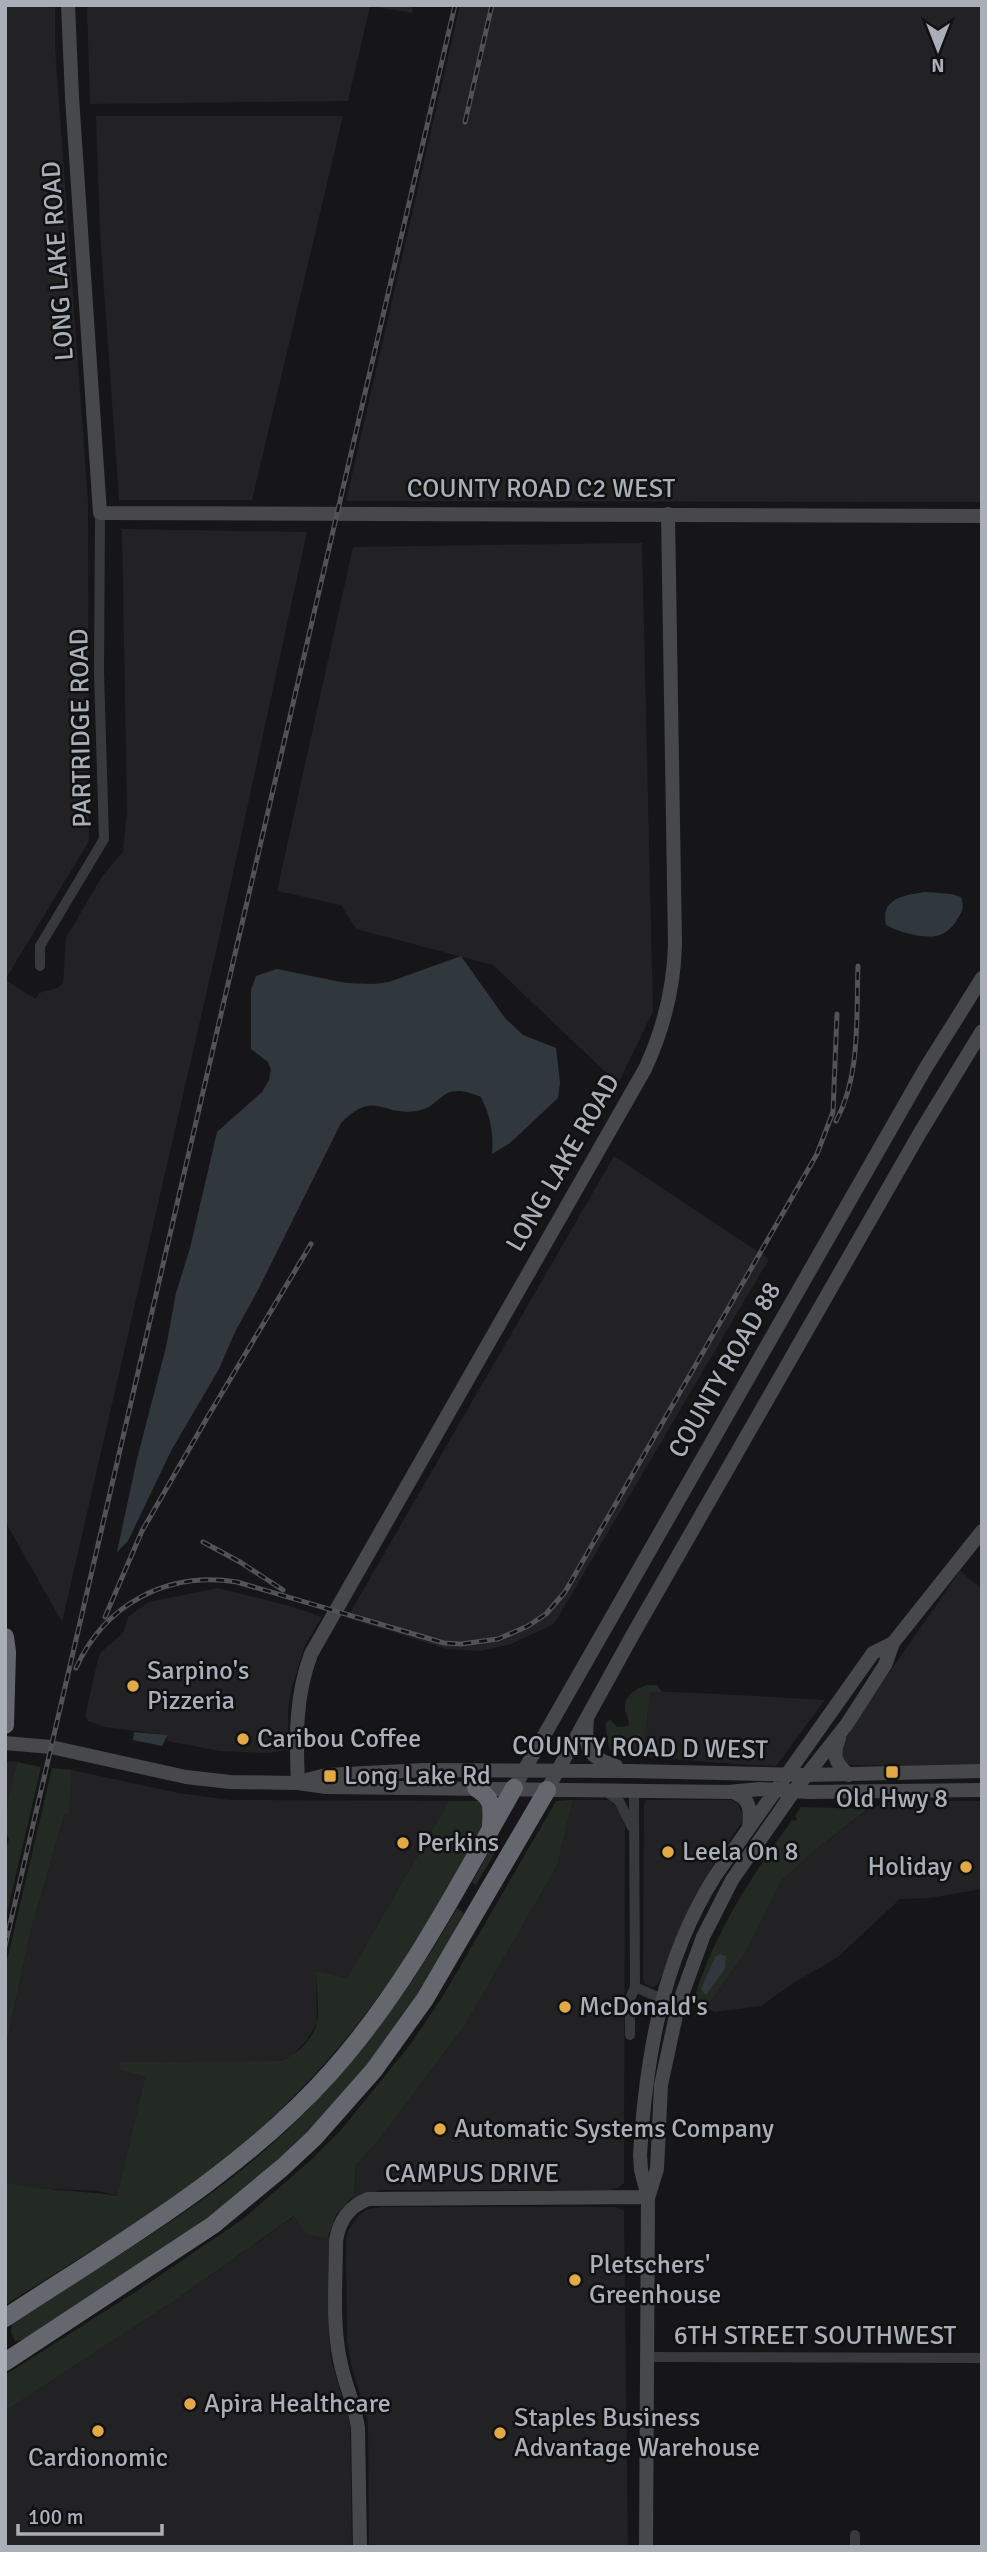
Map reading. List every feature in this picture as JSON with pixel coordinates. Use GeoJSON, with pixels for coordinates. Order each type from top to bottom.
{"type":"FeatureCollection","features":[{"type":"Feature","properties":{"kind":"highway"},"geometry":{"type":"LineString","coordinates":[[5,1637],[5,1725]]}},
{"type":"Feature","properties":{"kind":"highway"},"geometry":{"type":"LineString","coordinates":[[476,1788],[487,1795],[492,1808],[491,1829]]}},
{"type":"Feature","properties":{"kind":"highway"},"geometry":{"type":"LineString","coordinates":[[5,2318],[203,2187],[262,2140],[304,2101],[358,2041],[411,1967],[514,1788]]}},
{"type":"Feature","properties":{"kind":"highway"},"geometry":{"type":"LineString","coordinates":[[5,2362],[213,2225],[314,2138],[374,2070],[425,1999],[547,1790]]}},
{"type":"Feature","properties":{"kind":"street","name":"LONG LAKE ROAD"},"geometry":{"type":"LineString","coordinates":[[68,5],[100,513]]}},
{"type":"Feature","properties":{"kind":"street","name":"COUNTY ROAD C2 WEST"},"geometry":{"type":"LineString","coordinates":[[100,513],[982,516]]}},
{"type":"Feature","properties":{"kind":"street","name":"PARTRIDGE ROAD"},"geometry":{"type":"LineString","coordinates":[[40,966],[40,946],[104,839],[99,672],[100,513]]}},
{"type":"Feature","properties":{"kind":"street","name":"LONG LAKE ROAD"},"geometry":{"type":"LineString","coordinates":[[298,1783],[299,1691],[311,1654],[645,1069],[666,1018],[674,970],[675,944],[668,514]]}},
{"type":"Feature","properties":{"kind":"street","name":"COUNTY ROAD 88"},"geometry":{"type":"LineString","coordinates":[[514,1788],[925,1069],[982,978]]}},
{"type":"Feature","properties":{"kind":"street","name":"COUNTY ROAD 88"},"geometry":{"type":"LineString","coordinates":[[547,1790],[921,1131],[982,1031]]}},
{"type":"Feature","properties":{"kind":"street"},"geometry":{"type":"LineString","coordinates":[[648,2197],[657,2169],[661,2085],[678,2006],[703,1937],[732,1880],[794,1791],[846,1724],[885,1665],[893,1643],[982,1531]]}},
{"type":"Feature","properties":{"kind":"street"},"geometry":{"type":"LineString","coordinates":[[646,2547],[648,2197],[640,2162],[643,2107],[653,2032],[662,1999],[679,1945],[715,1876],[873,1653],[893,1643]]}},
{"type":"Feature","properties":{"kind":"street"},"geometry":{"type":"LineString","coordinates":[[588,1716],[586,1736],[591,1754],[602,1762],[631,1771]]}},
{"type":"Feature","properties":{"kind":"street"},"geometry":{"type":"LineString","coordinates":[[846,1724],[833,1753],[835,1760],[849,1775]]}},
{"type":"Feature","properties":{"kind":"street","name":"COUNTY ROAD D WEST"},"geometry":{"type":"LineString","coordinates":[[5,1743],[51,1747],[186,1777],[326,1787],[728,1792],[760,1789],[982,1790]]}},
{"type":"Feature","properties":{"kind":"street","name":"COUNTY ROAD D WEST"},"geometry":{"type":"LineString","coordinates":[[298,1783],[326,1775],[424,1770],[786,1775],[982,1771]]}},
{"type":"Feature","properties":{"kind":"street"},"geometry":{"type":"LineString","coordinates":[[603,1790],[619,1801],[635,1838]]}},
{"type":"Feature","properties":{"kind":"street"},"geometry":{"type":"LineString","coordinates":[[631,2035],[630,1999],[635,1987],[634,1791]]}},
{"type":"Feature","properties":{"kind":"street"},"geometry":{"type":"LineString","coordinates":[[728,1792],[735,1792],[748,1802],[751,1811],[750,1828]]}},
{"type":"Feature","properties":{"kind":"street"},"geometry":{"type":"LineString","coordinates":[[635,1987],[678,2006]]}},
{"type":"Feature","properties":{"kind":"street","name":"CAMPUS DRIVE"},"geometry":{"type":"LineString","coordinates":[[360,2547],[358,2428],[356,2410],[340,2361],[337,2333],[336,2241],[337,2231],[346,2213],[368,2199],[648,2197]]}},
{"type":"Feature","properties":{"kind":"street","name":"6TH STREET SOUTHWEST"},"geometry":{"type":"LineString","coordinates":[[649,2357],[982,2358]]}},
{"type":"Feature","properties":{"kind":"street"},"geometry":{"type":"LineString","coordinates":[[855,2535],[855,2547]]}},
{"type":"Feature","properties":{"kind":"shaded area"},"geometry":{"type":"Polygon","coordinates":[[[5,5],[55,5],[55,47],[88,501],[89,841],[5,980],[5,5]]]}},
{"type":"Feature","properties":{"kind":"shaded area"},"geometry":{"type":"Polygon","coordinates":[[[87,5],[413,5],[412,13],[370,6],[348,101],[90,104],[87,5]]]}},
{"type":"Feature","properties":{"kind":"shaded area"},"geometry":{"type":"Polygon","coordinates":[[[460,5],[982,5],[982,502],[346,501],[460,5]]]}},
{"type":"Feature","properties":{"kind":"shaded area"},"geometry":{"type":"Polygon","coordinates":[[[96,116],[343,116],[252,500],[119,500],[100,234],[96,116]]]}},
{"type":"Feature","properties":{"kind":"shaded area"},"geometry":{"type":"Polygon","coordinates":[[[122,529],[307,532],[217,947],[62,1622],[5,1521],[5,980],[36,999],[39,993],[57,988],[63,983],[66,938],[101,878],[123,851],[127,812],[122,529]]]}},
{"type":"Feature","properties":{"kind":"shaded area"},"geometry":{"type":"Polygon","coordinates":[[[642,543],[653,1011],[618,1084],[493,965],[356,929],[341,905],[277,891],[353,547],[642,543]]]}},
{"type":"Feature","properties":{"kind":"shaded area"},"geometry":{"type":"Polygon","coordinates":[[[925,892],[961,897],[962,911],[949,930],[929,937],[906,933],[886,925],[885,916],[890,903],[902,897],[925,892]]]}},
{"type":"Feature","properties":{"kind":"shaded area"},"geometry":{"type":"Polygon","coordinates":[[[461,956],[505,1018],[523,1035],[556,1048],[560,1083],[558,1098],[510,1143],[492,1154],[492,1132],[484,1104],[481,1097],[467,1092],[449,1092],[432,1105],[416,1111],[404,1112],[378,1106],[362,1107],[341,1123],[235,1332],[219,1369],[171,1451],[128,1541],[117,1552],[137,1459],[166,1347],[176,1293],[190,1248],[217,1132],[262,1092],[269,1080],[271,1070],[268,1062],[251,1049],[251,990],[256,976],[277,969],[346,983],[374,984],[389,982],[461,956]]]}},
{"type":"Feature","properties":{"kind":"shaded area"},"geometry":{"type":"Polygon","coordinates":[[[614,1156],[769,1259],[554,1624],[511,1644],[480,1651],[447,1649],[347,1618],[614,1156]]]}},
{"type":"Feature","properties":{"kind":"shaded area"},"geometry":{"type":"Polygon","coordinates":[[[960,1571],[982,1589],[982,1767],[850,1765],[843,1760],[842,1740],[960,1571]]]}},
{"type":"Feature","properties":{"kind":"shaded area"},"geometry":{"type":"Polygon","coordinates":[[[218,1588],[322,1617],[305,1645],[292,1687],[288,1708],[288,1750],[268,1753],[220,1751],[167,1741],[168,1735],[105,1727],[88,1721],[85,1716],[98,1659],[101,1652],[123,1633],[128,1617],[149,1602],[218,1588]]]}},
{"type":"Feature","properties":{"kind":"shaded area"},"geometry":{"type":"Polygon","coordinates":[[[647,1685],[657,1685],[662,1692],[650,1692],[643,1757],[615,1754],[609,1748],[605,1724],[610,1719],[617,1727],[628,1726],[626,1700],[647,1685]]]}},
{"type":"Feature","properties":{"kind":"shaded area"},"geometry":{"type":"Polygon","coordinates":[[[650,1691],[825,1700],[776,1766],[751,1765],[643,1757],[650,1691]]]}},
{"type":"Feature","properties":{"kind":"shaded area"},"geometry":{"type":"Polygon","coordinates":[[[134,1732],[168,1735],[162,1746],[133,1740],[134,1732]]]}},
{"type":"Feature","properties":{"kind":"shaded area"},"geometry":{"type":"Polygon","coordinates":[[[17,1762],[5,1819],[5,1763],[17,1762]]]}},
{"type":"Feature","properties":{"kind":"shaded area"},"geometry":{"type":"Polygon","coordinates":[[[17,1762],[41,1767],[5,1922],[5,1854],[9,1839],[6,1823],[17,1762]]]}},
{"type":"Feature","properties":{"kind":"shaded area"},"geometry":{"type":"Polygon","coordinates":[[[52,1768],[72,1770],[69,1813],[65,1813],[32,1926],[5,2050],[5,1969],[52,1768]]]}},
{"type":"Feature","properties":{"kind":"shaded area"},"geometry":{"type":"Polygon","coordinates":[[[72,1770],[178,1793],[230,1800],[449,1801],[347,1978],[316,1971],[317,2023],[306,2041],[292,2056],[277,2061],[120,2070],[145,2077],[117,2196],[98,2191],[31,2188],[5,2182],[5,2050],[32,1926],[65,1813],[68,1813],[72,1770]]]}},
{"type":"Feature","properties":{"kind":"shaded area"},"geometry":{"type":"Polygon","coordinates":[[[573,1800],[609,1800],[618,1808],[625,1825],[624,2183],[609,2190],[380,2190],[351,2200],[355,2191],[356,2165],[382,2136],[465,2025],[557,1866],[573,1800]]]}},
{"type":"Feature","properties":{"kind":"shaded area"},"geometry":{"type":"Polygon","coordinates":[[[573,1800],[557,1866],[465,2025],[382,2136],[356,2165],[354,2195],[336,2215],[328,2238],[306,2234],[294,2216],[171,2303],[5,2411],[5,2375],[243,2219],[341,2130],[410,2045],[443,1996],[556,1801],[573,1800]]]}},
{"type":"Feature","properties":{"kind":"shaded area"},"geometry":{"type":"Polygon","coordinates":[[[646,1800],[732,1800],[738,1803],[743,1815],[742,1822],[691,1903],[658,1984],[653,1987],[645,1984],[643,1978],[646,1800]]]}},
{"type":"Feature","properties":{"kind":"shaded area"},"geometry":{"type":"Polygon","coordinates":[[[449,1801],[484,1801],[487,1818],[433,1913],[389,1982],[317,2072],[255,2134],[210,2171],[135,2223],[5,2305],[5,2182],[117,2196],[145,2077],[120,2070],[119,2062],[277,2061],[302,2047],[315,2029],[318,2018],[316,1971],[347,1978],[449,1801]]]}},
{"type":"Feature","properties":{"kind":"shaded area"},"geometry":{"type":"Polygon","coordinates":[[[892,1801],[982,1801],[982,1889],[930,1898],[900,1899],[838,1957],[761,2006],[715,2012],[706,2008],[748,1948],[782,1880],[814,1851],[869,1809],[892,1801]]]}},
{"type":"Feature","properties":{"kind":"shaded area"},"geometry":{"type":"Polygon","coordinates":[[[801,1807],[868,1809],[782,1880],[748,1948],[706,2008],[693,2003],[722,1930],[777,1841],[792,1820],[797,1819],[795,1816],[801,1807]]]}},
{"type":"Feature","properties":{"kind":"shaded area"},"geometry":{"type":"Polygon","coordinates":[[[496,1846],[497,1849],[476,1885],[472,1882],[491,1848],[496,1846]]]}},
{"type":"Feature","properties":{"kind":"shaded area"},"geometry":{"type":"Polygon","coordinates":[[[457,1908],[464,1913],[421,1993],[374,2058],[310,2132],[215,2216],[25,2339],[15,2341],[11,2333],[12,2323],[139,2243],[213,2192],[286,2131],[350,2063],[379,2026],[433,1949],[457,1908]]]}},
{"type":"Feature","properties":{"kind":"shaded area"},"geometry":{"type":"Polygon","coordinates":[[[720,1954],[726,1956],[725,1969],[706,1995],[701,1989],[715,1957],[720,1954]]]}},
{"type":"Feature","properties":{"kind":"shaded area"},"geometry":{"type":"Polygon","coordinates":[[[380,2207],[616,2207],[624,2211],[628,2547],[369,2547],[368,2422],[347,2342],[346,2241],[348,2231],[358,2216],[366,2210],[380,2207]]]}},
{"type":"Feature","properties":{"kind":"shaded area"},"geometry":{"type":"Polygon","coordinates":[[[295,2216],[328,2238],[330,2235],[329,2337],[331,2360],[350,2423],[352,2547],[5,2547],[5,2411],[171,2303],[295,2216]]]}},
{"type":"Feature","properties":{"kind":"railway"},"geometry":{"type":"LineString","coordinates":[[5,1946],[455,5]]}},
{"type":"Feature","properties":{"kind":"railway"},"geometry":{"type":"LineString","coordinates":[[465,122],[492,5]]}},
{"type":"Feature","properties":{"kind":"railway"},"geometry":{"type":"LineString","coordinates":[[836,1121],[850,1085],[856,1045],[858,966]]}},
{"type":"Feature","properties":{"kind":"railway"},"geometry":{"type":"LineString","coordinates":[[76,1668],[88,1645],[121,1610],[141,1597],[186,1582],[237,1582],[444,1643],[461,1644],[498,1639],[528,1626],[546,1614],[565,1592],[817,1154],[833,1112],[837,1014]]}},
{"type":"Feature","properties":{"kind":"railway"},"geometry":{"type":"LineString","coordinates":[[105,1617],[142,1531],[311,1244]]}},
{"type":"Feature","properties":{"kind":"railway"},"geometry":{"type":"LineString","coordinates":[[203,1542],[283,1590]]}},
{"type":"Feature","properties":{"kind":"place","name":"Sarpino's Pizzeria"},"geometry":{"type":"Point","coordinates":[133,1686]}},
{"type":"Feature","properties":{"kind":"place","name":"Caribou Coffee"},"geometry":{"type":"Point","coordinates":[243,1739]}},
{"type":"Feature","properties":{"kind":"place","name":"Old Hwy 8"},"geometry":{"type":"Point","coordinates":[892,1772]}},
{"type":"Feature","properties":{"kind":"place","name":"Long Lake Rd"},"geometry":{"type":"Point","coordinates":[330,1776]}},
{"type":"Feature","properties":{"kind":"place","name":"Perkins"},"geometry":{"type":"Point","coordinates":[403,1843]}},
{"type":"Feature","properties":{"kind":"place","name":"Leela On 8"},"geometry":{"type":"Point","coordinates":[668,1852]}},
{"type":"Feature","properties":{"kind":"place","name":"Holiday"},"geometry":{"type":"Point","coordinates":[966,1867]}},
{"type":"Feature","properties":{"kind":"place","name":"McDonald's"},"geometry":{"type":"Point","coordinates":[565,2007]}},
{"type":"Feature","properties":{"kind":"place","name":"Automatic Systems Company"},"geometry":{"type":"Point","coordinates":[440,2129]}},
{"type":"Feature","properties":{"kind":"place","name":"Pletschers' Greenhouse"},"geometry":{"type":"Point","coordinates":[575,2280]}},
{"type":"Feature","properties":{"kind":"place","name":"Apira Healthcare"},"geometry":{"type":"Point","coordinates":[190,2404]}},
{"type":"Feature","properties":{"kind":"place","name":"Cardionomic"},"geometry":{"type":"Point","coordinates":[98,2431]}},
{"type":"Feature","properties":{"kind":"place","name":"Staples Business Advantage Warehouse"},"geometry":{"type":"Point","coordinates":[500,2433]}}]}
